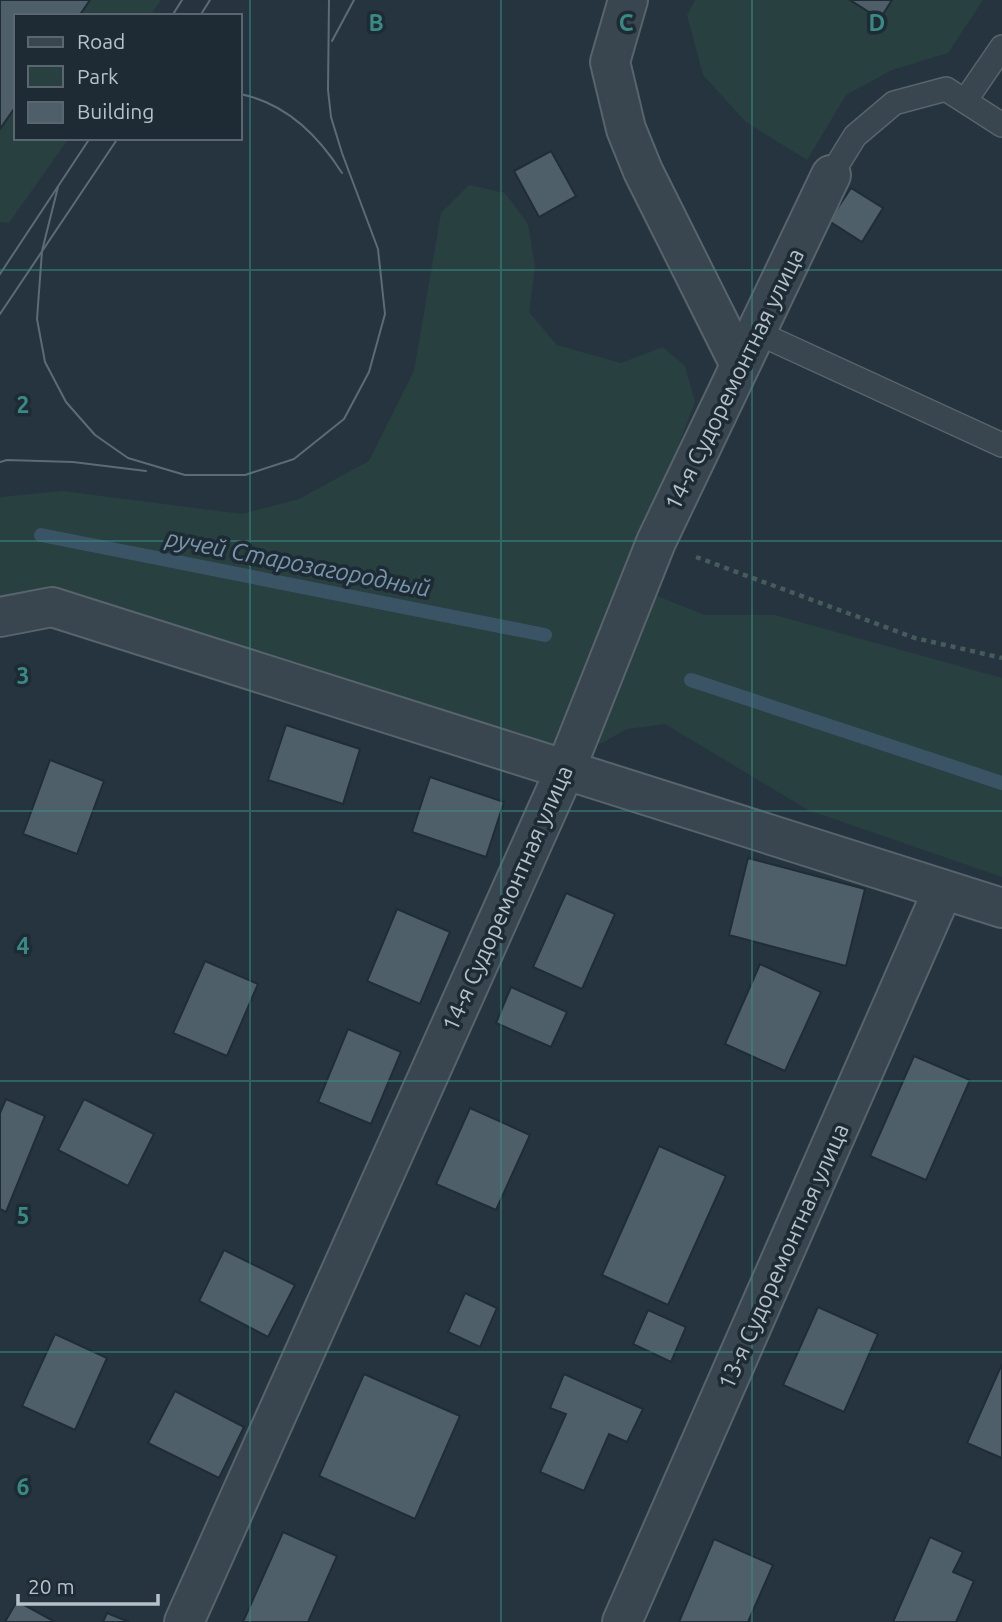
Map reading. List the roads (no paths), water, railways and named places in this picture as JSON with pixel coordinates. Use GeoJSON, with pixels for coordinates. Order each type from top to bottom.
{"type":"FeatureCollection","features":[{"type":"Feature","properties":{"kind":"street"},"geometry":{"type":"LineString","coordinates":[[628,0],[610,62],[626,129],[643,171],[740,365]]}},
{"type":"Feature","properties":{"kind":"street","name":"14-я Судоремонтная улица"},"geometry":{"type":"LineString","coordinates":[[184,1622],[566,768],[656,542],[831,175]]}},
{"type":"Feature","properties":{"kind":"street"},"geometry":{"type":"LineString","coordinates":[[0,617],[52,607],[1002,908]]}},
{"type":"Feature","properties":{"kind":"street","name":"13-я Судоремонтная улица"},"geometry":{"type":"LineString","coordinates":[[622,1622],[943,890]]}},
{"type":"Feature","properties":{"kind":"lane"},"geometry":{"type":"LineString","coordinates":[[965,101],[1002,47]]}},
{"type":"Feature","properties":{"kind":"lane"},"geometry":{"type":"LineString","coordinates":[[831,175],[855,136],[894,103],[946,89],[1002,125]]}},
{"type":"Feature","properties":{"kind":"lane"},"geometry":{"type":"LineString","coordinates":[[757,332],[1002,445]]}},
{"type":"Feature","properties":{"kind":"waterway","name":"ручей Старозагородный"},"geometry":{"type":"LineString","coordinates":[[41,535],[545,635]]}},
{"type":"Feature","properties":{"kind":"waterway","name":"ручей Старозагородный"},"geometry":{"type":"LineString","coordinates":[[691,680],[1002,783]]}},
{"type":"Feature","properties":{"kind":"tram line"},"geometry":{"type":"LineString","coordinates":[[173,14],[182,0]]}},
{"type":"Feature","properties":{"kind":"tram line"},"geometry":{"type":"LineString","coordinates":[[201,14],[210,0]]}},
{"type":"Feature","properties":{"kind":"tram line"},"geometry":{"type":"LineString","coordinates":[[58,187],[42,251],[37,319],[45,362],[66,402],[95,435],[128,458],[185,475],[245,475],[294,459],[344,419],[369,372],[385,314],[378,249],[331,117],[328,90],[329,0]]}},
{"type":"Feature","properties":{"kind":"tram line"},"geometry":{"type":"LineString","coordinates":[[332,41],[354,0]]}},
{"type":"Feature","properties":{"kind":"tram line"},"geometry":{"type":"LineString","coordinates":[[242,94],[272,105],[299,123],[322,146],[342,173]]}},
{"type":"Feature","properties":{"kind":"tram line"},"geometry":{"type":"LineString","coordinates":[[0,274],[89,140]]}},
{"type":"Feature","properties":{"kind":"tram line"},"geometry":{"type":"LineString","coordinates":[[0,314],[117,140]]}},
{"type":"Feature","properties":{"kind":"tram line"},"geometry":{"type":"LineString","coordinates":[[0,462],[73,462],[146,471]]}}]}
